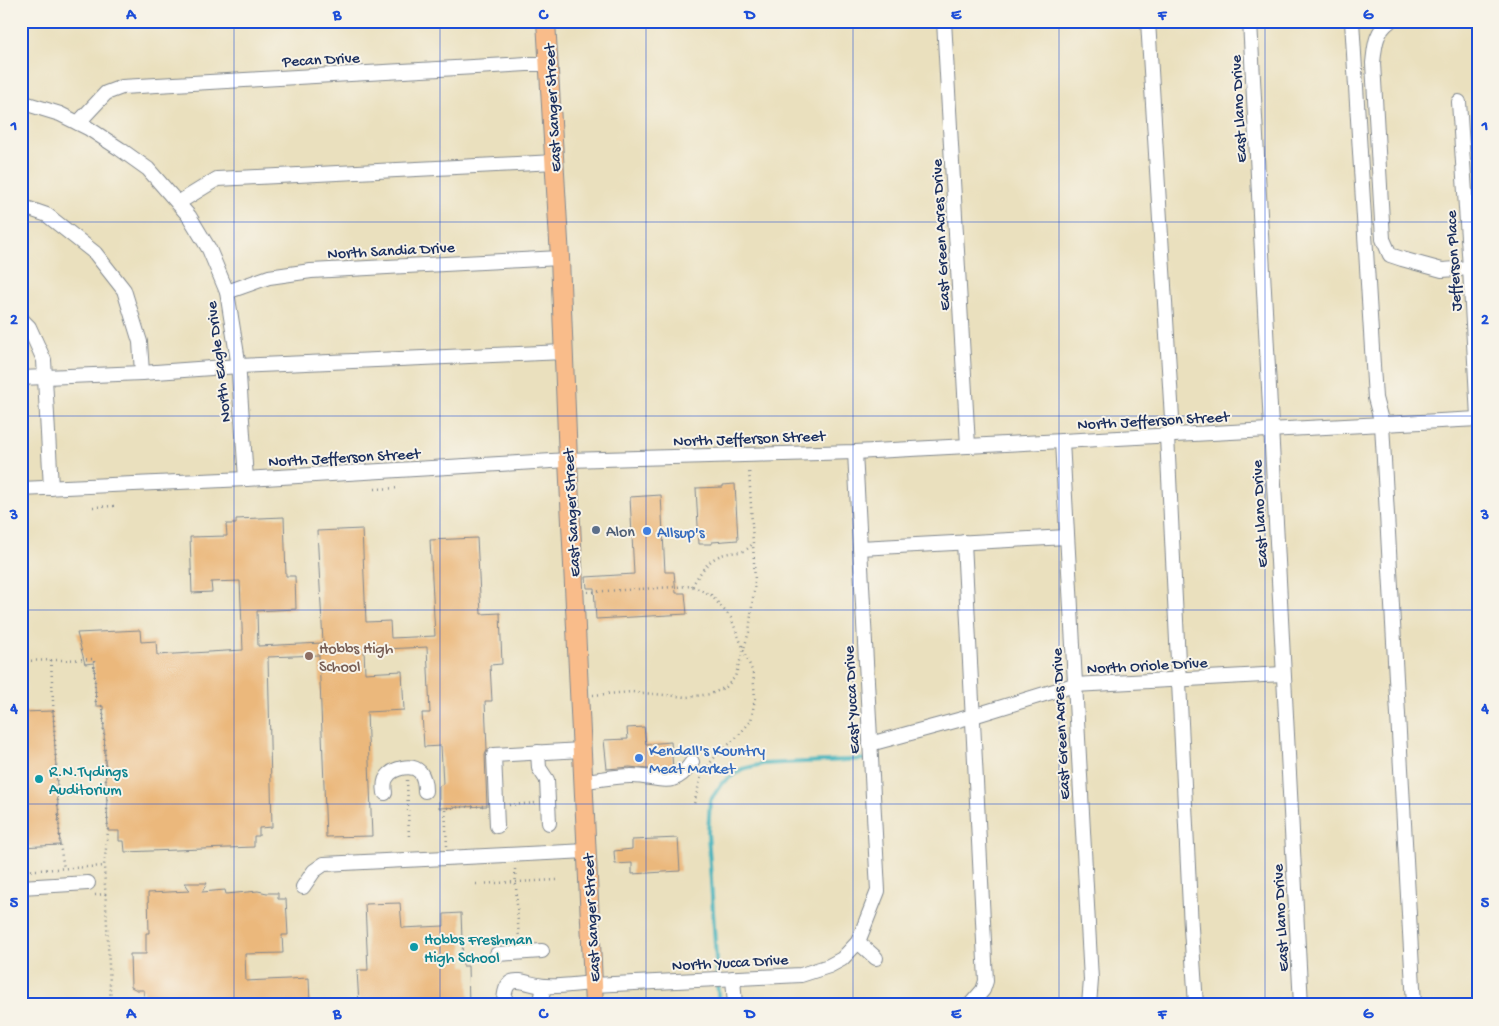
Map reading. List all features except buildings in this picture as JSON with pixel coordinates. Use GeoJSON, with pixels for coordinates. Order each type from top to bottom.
{"type":"FeatureCollection","features":[{"type":"Feature","properties":{"kind":"main road","name":"East Sanger Street"},"geometry":{"type":"LineString","coordinates":[[546,21],[560,258],[594,1005]]}},
{"type":"Feature","properties":{"kind":"street","name":"East Green Acres Drive"},"geometry":{"type":"LineString","coordinates":[[944,21],[968,446]]}},
{"type":"Feature","properties":{"kind":"street"},"geometry":{"type":"LineString","coordinates":[[1148,21],[1170,436],[1196,1005]]}},
{"type":"Feature","properties":{"kind":"street","name":"East Llano Drive"},"geometry":{"type":"LineString","coordinates":[[1250,21],[1301,1005]]}},
{"type":"Feature","properties":{"kind":"street"},"geometry":{"type":"LineString","coordinates":[[1352,21],[1375,398],[1382,424],[1414,1005]]}},
{"type":"Feature","properties":{"kind":"street"},"geometry":{"type":"LineString","coordinates":[[1390,21],[1382,27],[1376,40],[1373,63],[1383,239],[1390,254],[1402,259],[1442,270],[1470,268]]}},
{"type":"Feature","properties":{"kind":"street","name":"Pecan Drive"},"geometry":{"type":"LineString","coordinates":[[78,123],[106,93],[122,87],[549,64]]}},
{"type":"Feature","properties":{"kind":"street","name":"North Eagle Drive"},"geometry":{"type":"LineString","coordinates":[[21,102],[60,114],[78,123],[120,148],[148,169],[189,216],[209,249],[227,292],[239,366],[246,479]]}},
{"type":"Feature","properties":{"kind":"street","name":"Jefferson Place"},"geometry":{"type":"LineString","coordinates":[[1459,102],[1470,268],[1474,287],[1478,418]]}},
{"type":"Feature","properties":{"kind":"street"},"geometry":{"type":"LineString","coordinates":[[178,203],[217,179],[554,162]]}},
{"type":"Feature","properties":{"kind":"street"},"geometry":{"type":"LineString","coordinates":[[21,206],[46,214],[95,253],[124,290],[140,342],[142,373]]}},
{"type":"Feature","properties":{"kind":"street","name":"North Sandia Drive"},"geometry":{"type":"LineString","coordinates":[[227,292],[269,277],[311,271],[560,258]]}},
{"type":"Feature","properties":{"kind":"street"},"geometry":{"type":"LineString","coordinates":[[21,319],[29,327],[44,360],[51,488]]}},
{"type":"Feature","properties":{"kind":"street"},"geometry":{"type":"LineString","coordinates":[[21,378],[142,373],[239,366],[564,352]]}},
{"type":"Feature","properties":{"kind":"street","name":"North Jefferson Street"},"geometry":{"type":"LineString","coordinates":[[21,489],[246,479],[568,460],[855,452],[1478,418]]}},
{"type":"Feature","properties":{"kind":"street","name":"East Green Acres Drive"},"geometry":{"type":"LineString","coordinates":[[1062,441],[1091,980],[1089,1005]]}},
{"type":"Feature","properties":{"kind":"street","name":"East Yucca Drive"},"geometry":{"type":"LineString","coordinates":[[855,452],[878,891],[858,942]]}},
{"type":"Feature","properties":{"kind":"street"},"geometry":{"type":"LineString","coordinates":[[860,548],[1067,537]]}},
{"type":"Feature","properties":{"kind":"street"},"geometry":{"type":"LineString","coordinates":[[964,542],[986,981],[983,990],[970,1005]]}},
{"type":"Feature","properties":{"kind":"street","name":"North Oriole Drive"},"geometry":{"type":"LineString","coordinates":[[870,744],[1074,685],[1284,674]]}},
{"type":"Feature","properties":{"kind":"street"},"geometry":{"type":"LineString","coordinates":[[497,826],[494,755],[582,750]]}},
{"type":"Feature","properties":{"kind":"street"},"geometry":{"type":"LineString","coordinates":[[538,752],[539,768],[547,780],[549,823]]}},
{"type":"Feature","properties":{"kind":"street"},"geometry":{"type":"LineString","coordinates":[[583,782],[631,776],[659,780],[678,778],[686,772],[692,762]]}},
{"type":"Feature","properties":{"kind":"street"},"geometry":{"type":"LineString","coordinates":[[385,793],[384,784],[386,777],[399,768],[413,767],[420,771],[425,791]]}},
{"type":"Feature","properties":{"kind":"street"},"geometry":{"type":"LineString","coordinates":[[303,887],[314,871],[324,864],[587,851]]}},
{"type":"Feature","properties":{"kind":"street"},"geometry":{"type":"LineString","coordinates":[[21,886],[88,883]]}},
{"type":"Feature","properties":{"kind":"street"},"geometry":{"type":"LineString","coordinates":[[858,942],[876,958]]}},
{"type":"Feature","properties":{"kind":"street","name":"North Yucca Drive"},"geometry":{"type":"LineString","coordinates":[[504,1005],[507,987],[511,982],[517,980],[544,986],[801,975],[829,966],[842,958],[858,942]]}},
{"type":"Feature","properties":{"kind":"street"},"geometry":{"type":"LineString","coordinates":[[497,954],[542,951]]}},
{"type":"Feature","properties":{"kind":"street"},"geometry":{"type":"LineString","coordinates":[[721,979],[735,1005]]}},
{"type":"Feature","properties":{"kind":"street"},"geometry":{"type":"LineString","coordinates":[[541,1000],[544,986]]}},
{"type":"Feature","properties":{"kind":"path"},"geometry":{"type":"LineString","coordinates":[[579,696],[632,692],[687,697],[711,694],[726,687],[735,677],[749,632],[755,581],[748,455]]}},
{"type":"Feature","properties":{"kind":"path"},"geometry":{"type":"LineString","coordinates":[[375,489],[400,488]]}},
{"type":"Feature","properties":{"kind":"path"},"geometry":{"type":"LineString","coordinates":[[93,507],[115,506]]}},
{"type":"Feature","properties":{"kind":"path"},"geometry":{"type":"LineString","coordinates":[[692,586],[706,565],[720,555],[738,553],[749,549],[753,543]]}},
{"type":"Feature","properties":{"kind":"path"},"geometry":{"type":"LineString","coordinates":[[574,593],[692,586],[711,595],[731,618],[753,673],[755,698],[751,721],[714,757],[702,773],[694,804]]}},
{"type":"Feature","properties":{"kind":"path"},"geometry":{"type":"LineString","coordinates":[[21,661],[94,659],[96,706],[103,706],[108,831],[104,866],[111,1005]]}},
{"type":"Feature","properties":{"kind":"path"},"geometry":{"type":"LineString","coordinates":[[51,660],[60,845],[64,868]]}},
{"type":"Feature","properties":{"kind":"path"},"geometry":{"type":"LineString","coordinates":[[406,768],[409,838]]}},
{"type":"Feature","properties":{"kind":"path"},"geometry":{"type":"LineString","coordinates":[[447,853],[445,808],[541,803]]}},
{"type":"Feature","properties":{"kind":"path"},"geometry":{"type":"LineString","coordinates":[[514,854],[519,953]]}},
{"type":"Feature","properties":{"kind":"path"},"geometry":{"type":"LineString","coordinates":[[21,871],[104,866]]}},
{"type":"Feature","properties":{"kind":"path"},"geometry":{"type":"LineString","coordinates":[[476,884],[557,880]]}},
{"type":"Feature","properties":{"kind":"waterway"},"geometry":{"type":"LineString","coordinates":[[717,975],[708,833],[710,801],[722,783],[742,769],[763,764],[869,759]]}},
{"type":"Feature","properties":{"kind":"waterway"},"geometry":{"type":"LineString","coordinates":[[717,982],[719,1005]]}},
{"type":"Feature","properties":{"kind":"place","name":"Alon"},"geometry":{"type":"Point","coordinates":[596,530]}},
{"type":"Feature","properties":{"kind":"place","name":"Allsup's"},"geometry":{"type":"Point","coordinates":[647,531]}},
{"type":"Feature","properties":{"kind":"place","name":"Hobbs High School"},"geometry":{"type":"Point","coordinates":[309,656]}},
{"type":"Feature","properties":{"kind":"place","name":"Kendall's Kountry Meat Market"},"geometry":{"type":"Point","coordinates":[639,758]}},
{"type":"Feature","properties":{"kind":"place","name":"R.N.Tydings Auditorium"},"geometry":{"type":"Point","coordinates":[39,779]}},
{"type":"Feature","properties":{"kind":"place","name":"Hobbs Freshman High School"},"geometry":{"type":"Point","coordinates":[414,947]}}]}
